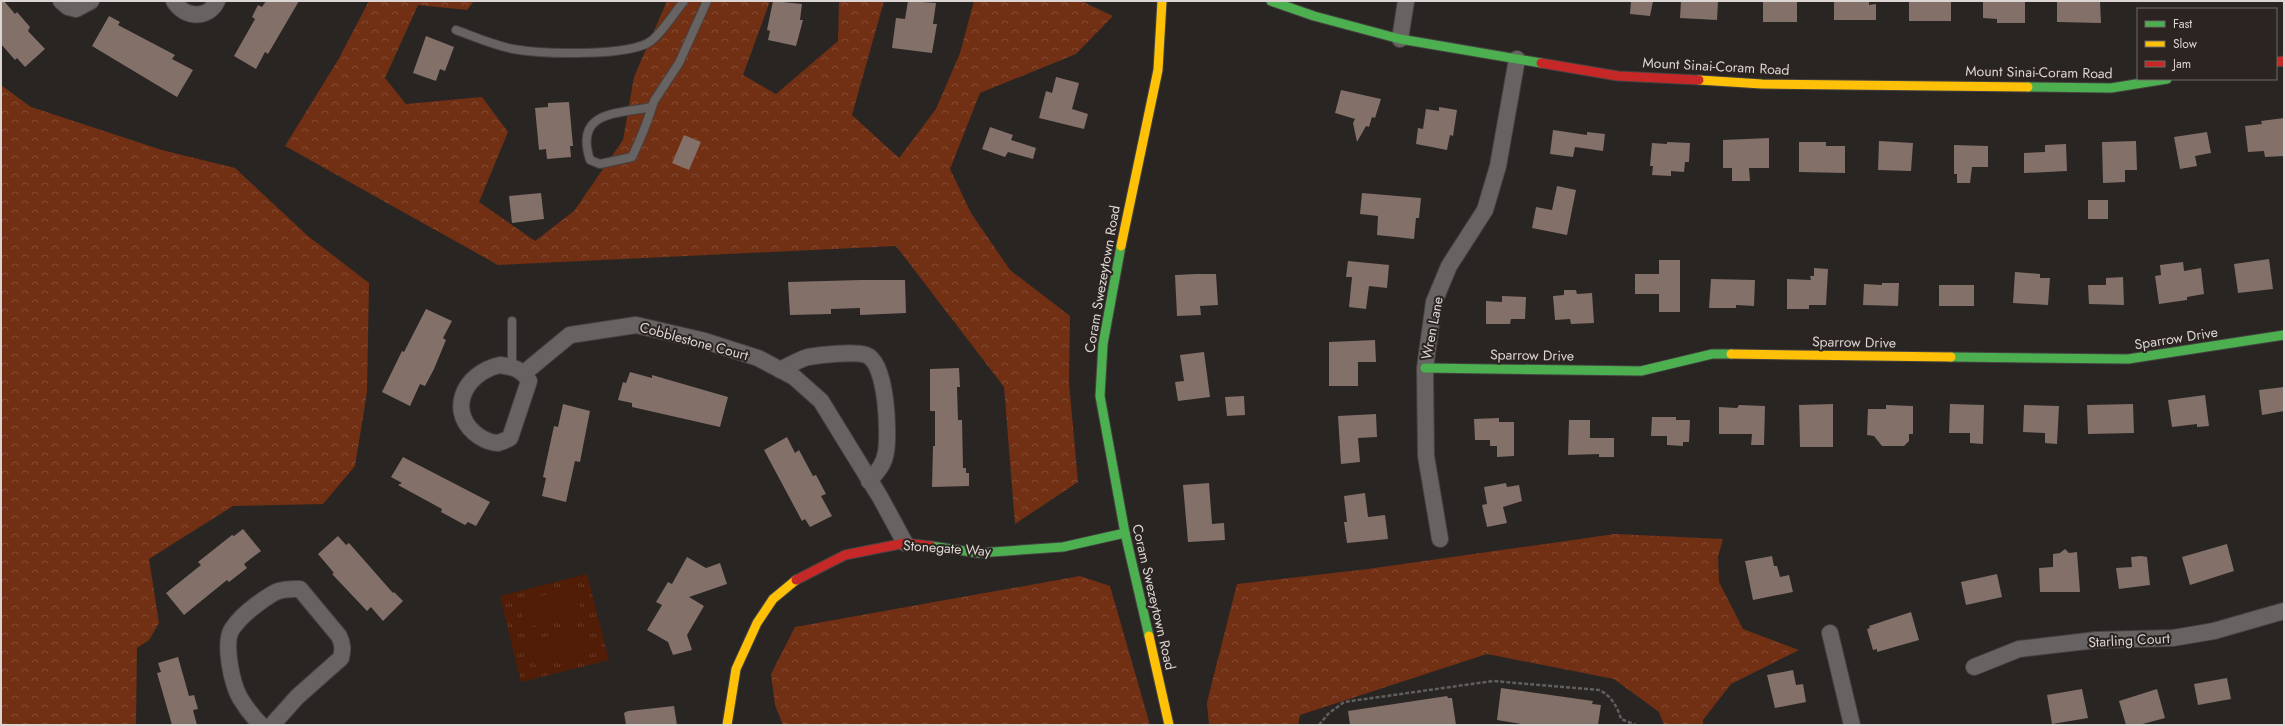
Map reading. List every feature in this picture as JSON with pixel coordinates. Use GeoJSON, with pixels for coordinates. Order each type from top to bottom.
{"type":"FeatureCollection","features":[{"type":"Feature","properties":{"kind":"street"},"geometry":{"type":"LineString","coordinates":[[61,1],[68,7],[76,9],[91,1]]}},
{"type":"Feature","properties":{"kind":"street"},"geometry":{"type":"LineString","coordinates":[[174,1],[183,11],[197,15],[211,9],[217,1]]}},
{"type":"Feature","properties":{"kind":"street","name":"Coram Swezeytown Road"},"geometry":{"type":"LineString","coordinates":[[1162,1],[1158,70],[1119,253],[1103,344],[1100,396],[1125,533],[1169,725]]}},
{"type":"Feature","properties":{"kind":"street","name":"Mount Sinai-Coram Road"},"geometry":{"type":"LineString","coordinates":[[1271,1],[1314,16],[1400,39],[1618,76],[1762,84],[2111,88],[2161,80]]}},
{"type":"Feature","properties":{"kind":"street"},"geometry":{"type":"LineString","coordinates":[[1400,39],[1406,1]]}},
{"type":"Feature","properties":{"kind":"street","name":"Wren Lane"},"geometry":{"type":"LineString","coordinates":[[1440,540],[1426,456],[1425,368],[1434,302],[1449,266],[1485,210],[1498,166],[1517,59]]}},
{"type":"Feature","properties":{"kind":"street","name":"Cobblestone Court"},"geometry":{"type":"LineString","coordinates":[[518,370],[570,335],[636,325],[712,344],[758,358],[794,377],[821,401],[905,543]]}},
{"type":"Feature","properties":{"kind":"street","name":"Sparrow Drive"},"geometry":{"type":"LineString","coordinates":[[1425,368],[1641,371],[1712,354],[2128,359],[2284,335]]}},
{"type":"Feature","properties":{"kind":"street"},"geometry":{"type":"LineString","coordinates":[[780,370],[807,358],[853,354],[866,355],[874,360],[880,372],[888,433],[886,453],[882,467],[869,480]]}},
{"type":"Feature","properties":{"kind":"street"},"geometry":{"type":"LineString","coordinates":[[500,365],[518,370],[529,381],[510,438],[497,443],[485,440],[474,433],[465,422],[461,410],[468,384],[476,374],[487,368],[500,365]]}},
{"type":"Feature","properties":{"kind":"street","name":"Stonegate Way"},"geometry":{"type":"LineString","coordinates":[[727,725],[736,670],[757,622],[774,599],[799,577],[845,555],[905,543],[978,553],[1063,547],[1125,533]]}},
{"type":"Feature","properties":{"kind":"street"},"geometry":{"type":"LineString","coordinates":[[261,725],[240,697],[231,664],[229,640],[232,629],[250,610],[277,589],[300,589],[339,636],[343,643],[343,650],[341,658],[297,697],[272,725]]}},
{"type":"Feature","properties":{"kind":"street","name":"Starling Court"},"geometry":{"type":"LineString","coordinates":[[1974,667],[2019,648],[2096,640],[2173,638],[2214,631],[2284,611]]}},
{"type":"Feature","properties":{"kind":"street"},"geometry":{"type":"LineString","coordinates":[[1830,634],[1852,725]]}},
{"type":"Feature","properties":{"kind":"lane"},"geometry":{"type":"LineString","coordinates":[[456,30],[493,44],[515,49],[606,52],[620,50],[651,41],[684,1]]}},
{"type":"Feature","properties":{"kind":"lane"},"geometry":{"type":"LineString","coordinates":[[652,107],[600,117],[588,129],[585,145],[590,160],[600,164],[632,157],[646,130],[654,101],[679,63],[707,1]]}},
{"type":"Feature","properties":{"kind":"lane"},"geometry":{"type":"LineString","coordinates":[[512,321],[518,370]]}},
{"type":"Feature","properties":{"kind":"path"},"geometry":{"type":"LineString","coordinates":[[1319,725],[1328,714],[1344,702],[1492,681],[1600,690],[1612,700],[1622,719],[1636,725]]}},
{"type":"Feature","properties":{"kind":"green space"},"geometry":{"type":"Polygon","coordinates":[[[369,1],[474,1],[467,10],[418,5],[385,78],[406,104],[482,97],[508,132],[479,202],[535,241],[574,211],[623,140],[634,77],[667,1],[770,1],[743,75],[776,94],[838,41],[839,1],[884,1],[852,115],[899,158],[936,109],[960,53],[974,1],[1081,1],[1113,16],[1076,54],[980,93],[950,169],[971,213],[1010,270],[1070,316],[1069,383],[1078,482],[1015,524],[1004,387],[896,246],[498,265],[285,146],[338,60],[369,1]]]}},
{"type":"Feature","properties":{"kind":"green space"},"geometry":{"type":"Polygon","coordinates":[[[1,85],[31,107],[162,150],[235,168],[308,236],[369,283],[367,392],[355,466],[323,504],[233,506],[149,559],[159,623],[149,640],[137,648],[136,725],[1,725],[1,85]]]}},
{"type":"Feature","properties":{"kind":"green space"},"geometry":{"type":"Polygon","coordinates":[[[1615,534],[1723,539],[1718,557],[1719,582],[1743,629],[1799,650],[1731,684],[1703,720],[1703,725],[1664,725],[1659,712],[1614,679],[1487,654],[1300,715],[1298,725],[1209,725],[1207,702],[1237,584],[1368,569],[1615,534]]]}},
{"type":"Feature","properties":{"kind":"green space"},"geometry":{"type":"Polygon","coordinates":[[[587,574],[609,660],[521,682],[500,596],[587,574]]]}},
{"type":"Feature","properties":{"kind":"green space"},"geometry":{"type":"Polygon","coordinates":[[[1080,576],[1110,586],[1150,725],[783,725],[775,705],[771,674],[795,627],[1080,576]]]}},
{"type":"Feature","properties":{"kind":"green space"},"geometry":{"type":"Polygon","coordinates":[[[575,587],[582,614],[525,628],[519,602],[575,587]]]}},
{"type":"Feature","properties":{"kind":"green space"},"geometry":{"type":"Polygon","coordinates":[[[585,626],[592,653],[536,667],[529,641],[585,626]]]}},
{"type":"Feature","properties":{"kind":"building"},"geometry":{"type":"Polygon","coordinates":[[[1,1],[4,1],[15,14],[17,12],[30,27],[28,31],[45,49],[25,67],[17,58],[15,60],[1,44],[1,1]]]}},
{"type":"Feature","properties":{"kind":"building"},"geometry":{"type":"Polygon","coordinates":[[[266,1],[299,1],[268,54],[265,52],[256,69],[234,56],[255,19],[252,17],[258,5],[262,7],[266,1]]]}},
{"type":"Feature","properties":{"kind":"building"},"geometry":{"type":"Polygon","coordinates":[[[773,1],[802,4],[800,20],[803,20],[796,46],[768,40],[770,31],[767,30],[773,1]]]}},
{"type":"Feature","properties":{"kind":"building"},"geometry":{"type":"Polygon","coordinates":[[[908,1],[936,3],[933,24],[937,24],[932,53],[892,48],[896,18],[905,19],[908,1]]]}},
{"type":"Feature","properties":{"kind":"building"},"geometry":{"type":"Polygon","coordinates":[[[1631,1],[1653,1],[1650,16],[1630,14],[1631,1]]]}},
{"type":"Feature","properties":{"kind":"building"},"geometry":{"type":"Polygon","coordinates":[[[1681,1],[1718,1],[1717,20],[1680,18],[1681,1]]]}},
{"type":"Feature","properties":{"kind":"building"},"geometry":{"type":"Polygon","coordinates":[[[1763,1],[1797,1],[1797,22],[1763,22],[1763,1]]]}},
{"type":"Feature","properties":{"kind":"building"},"geometry":{"type":"Polygon","coordinates":[[[1834,1],[1869,1],[1869,5],[1876,4],[1876,20],[1834,20],[1834,1]]]}},
{"type":"Feature","properties":{"kind":"building"},"geometry":{"type":"Polygon","coordinates":[[[1909,1],[1951,2],[1951,21],[1909,21],[1909,1]]]}},
{"type":"Feature","properties":{"kind":"building"},"geometry":{"type":"Polygon","coordinates":[[[1983,1],[2025,1],[2025,23],[1997,23],[1997,19],[1983,18],[1983,1]]]}},
{"type":"Feature","properties":{"kind":"building"},"geometry":{"type":"Polygon","coordinates":[[[2057,1],[2100,1],[2101,23],[2057,22],[2057,1]]]}},
{"type":"Feature","properties":{"kind":"building"},"geometry":{"type":"Polygon","coordinates":[[[109,16],[120,22],[118,25],[175,55],[172,59],[193,70],[177,97],[92,46],[109,16]]]}},
{"type":"Feature","properties":{"kind":"building"},"geometry":{"type":"Polygon","coordinates":[[[426,36],[454,47],[445,71],[440,69],[436,81],[413,73],[426,36]]]}},
{"type":"Feature","properties":{"kind":"building"},"geometry":{"type":"Polygon","coordinates":[[[1056,77],[1079,83],[1072,109],[1088,114],[1084,129],[1039,118],[1046,91],[1052,93],[1056,77]]]}},
{"type":"Feature","properties":{"kind":"building"},"geometry":{"type":"Polygon","coordinates":[[[1341,90],[1381,99],[1375,118],[1372,117],[1369,127],[1366,126],[1357,142],[1353,123],[1355,119],[1335,113],[1341,90]]]}},
{"type":"Feature","properties":{"kind":"building"},"geometry":{"type":"Polygon","coordinates":[[[569,102],[573,146],[570,146],[571,157],[547,159],[546,149],[539,150],[535,108],[548,107],[548,103],[569,102]]]}},
{"type":"Feature","properties":{"kind":"building"},"geometry":{"type":"Polygon","coordinates":[[[1439,107],[1457,110],[1453,136],[1450,135],[1447,150],[1416,144],[1418,128],[1423,129],[1426,109],[1439,111],[1439,107]]]}},
{"type":"Feature","properties":{"kind":"building"},"geometry":{"type":"Polygon","coordinates":[[[2284,118],[2284,156],[2265,157],[2264,151],[2248,152],[2245,126],[2262,124],[2261,121],[2284,118]]]}},
{"type":"Feature","properties":{"kind":"building"},"geometry":{"type":"Polygon","coordinates":[[[990,127],[1013,135],[1011,140],[1036,148],[1033,159],[1008,152],[1005,157],[982,149],[990,127]]]}},
{"type":"Feature","properties":{"kind":"building"},"geometry":{"type":"Polygon","coordinates":[[[1553,130],[1587,135],[1587,132],[1605,134],[1603,151],[1575,147],[1573,157],[1550,154],[1553,130]]]}},
{"type":"Feature","properties":{"kind":"building"},"geometry":{"type":"Polygon","coordinates":[[[2207,132],[2211,153],[2195,156],[2197,166],[2180,169],[2174,137],[2207,132]]]}},
{"type":"Feature","properties":{"kind":"building"},"geometry":{"type":"Polygon","coordinates":[[[684,135],[701,142],[689,170],[672,163],[684,135]]]}},
{"type":"Feature","properties":{"kind":"building"},"geometry":{"type":"Polygon","coordinates":[[[1769,138],[1769,168],[1749,168],[1750,181],[1732,181],[1732,168],[1723,168],[1723,140],[1769,138]]]}},
{"type":"Feature","properties":{"kind":"building"},"geometry":{"type":"Polygon","coordinates":[[[1879,141],[1913,143],[1911,171],[1878,170],[1879,141]]]}},
{"type":"Feature","properties":{"kind":"building"},"geometry":{"type":"Polygon","coordinates":[[[2136,141],[2137,170],[2125,170],[2125,182],[2103,183],[2102,142],[2136,141]]]}},
{"type":"Feature","properties":{"kind":"building"},"geometry":{"type":"Polygon","coordinates":[[[1667,142],[1690,143],[1689,162],[1685,162],[1684,172],[1671,171],[1671,176],[1652,175],[1653,166],[1650,166],[1652,143],[1667,144],[1667,142]]]}},
{"type":"Feature","properties":{"kind":"building"},"geometry":{"type":"Polygon","coordinates":[[[1799,142],[1826,142],[1826,146],[1845,146],[1845,173],[1799,172],[1799,142]]]}},
{"type":"Feature","properties":{"kind":"building"},"geometry":{"type":"Polygon","coordinates":[[[2066,144],[2067,171],[2024,173],[2024,153],[2045,152],[2045,145],[2066,144]]]}},
{"type":"Feature","properties":{"kind":"building"},"geometry":{"type":"Polygon","coordinates":[[[1954,145],[1988,146],[1988,167],[1972,167],[1970,183],[1957,183],[1957,174],[1954,174],[1954,145]]]}},
{"type":"Feature","properties":{"kind":"building"},"geometry":{"type":"Polygon","coordinates":[[[1557,186],[1576,190],[1567,235],[1532,228],[1536,207],[1552,210],[1557,186]]]}},
{"type":"Feature","properties":{"kind":"building"},"geometry":{"type":"Polygon","coordinates":[[[541,193],[544,219],[512,223],[509,196],[541,193]]]}},
{"type":"Feature","properties":{"kind":"building"},"geometry":{"type":"Polygon","coordinates":[[[1362,193],[1421,198],[1419,218],[1416,218],[1414,239],[1377,235],[1378,216],[1360,214],[1362,193]]]}},
{"type":"Feature","properties":{"kind":"building"},"geometry":{"type":"Polygon","coordinates":[[[2088,200],[2108,200],[2108,219],[2088,219],[2088,200]]]}},
{"type":"Feature","properties":{"kind":"building"},"geometry":{"type":"Polygon","coordinates":[[[2269,259],[2273,289],[2238,293],[2234,264],[2269,259]]]}},
{"type":"Feature","properties":{"kind":"building"},"geometry":{"type":"Polygon","coordinates":[[[1659,260],[1680,260],[1680,312],[1659,312],[1659,294],[1635,294],[1635,274],[1659,274],[1659,260]]]}},
{"type":"Feature","properties":{"kind":"building"},"geometry":{"type":"Polygon","coordinates":[[[1348,261],[1389,265],[1387,288],[1369,286],[1366,309],[1349,307],[1352,277],[1346,277],[1348,261]]]}},
{"type":"Feature","properties":{"kind":"building"},"geometry":{"type":"Polygon","coordinates":[[[2183,262],[2184,271],[2201,268],[2204,294],[2187,297],[2187,300],[2159,304],[2155,276],[2161,275],[2160,265],[2183,262]]]}},
{"type":"Feature","properties":{"kind":"building"},"geometry":{"type":"Polygon","coordinates":[[[1814,268],[1828,269],[1826,305],[1809,305],[1809,309],[1787,309],[1787,279],[1811,280],[1810,276],[1814,276],[1814,268]]]}},
{"type":"Feature","properties":{"kind":"building"},"geometry":{"type":"Polygon","coordinates":[[[2015,272],[2040,274],[2040,278],[2050,278],[2048,305],[2013,303],[2015,272]]]}},
{"type":"Feature","properties":{"kind":"building"},"geometry":{"type":"Polygon","coordinates":[[[1216,274],[1218,305],[1200,306],[1201,315],[1177,316],[1175,275],[1216,274]]]}},
{"type":"Feature","properties":{"kind":"building"},"geometry":{"type":"Polygon","coordinates":[[[2123,277],[2124,305],[2089,304],[2088,285],[2106,285],[2106,278],[2123,277]]]}},
{"type":"Feature","properties":{"kind":"building"},"geometry":{"type":"Polygon","coordinates":[[[1711,279],[1755,280],[1754,306],[1736,305],[1736,308],[1709,308],[1711,279]]]}},
{"type":"Feature","properties":{"kind":"building"},"geometry":{"type":"Polygon","coordinates":[[[905,280],[906,313],[860,315],[860,308],[831,309],[831,314],[790,315],[788,282],[905,280]]]}},
{"type":"Feature","properties":{"kind":"building"},"geometry":{"type":"Polygon","coordinates":[[[1882,283],[1899,283],[1898,306],[1863,305],[1864,284],[1882,285],[1882,283]]]}},
{"type":"Feature","properties":{"kind":"building"},"geometry":{"type":"Polygon","coordinates":[[[1939,285],[1974,285],[1974,306],[1939,306],[1939,285]]]}},
{"type":"Feature","properties":{"kind":"building"},"geometry":{"type":"Polygon","coordinates":[[[1564,290],[1576,290],[1577,294],[1592,293],[1594,323],[1571,324],[1570,319],[1555,320],[1553,296],[1564,295],[1564,290]]]}},
{"type":"Feature","properties":{"kind":"building"},"geometry":{"type":"Polygon","coordinates":[[[1502,296],[1526,297],[1525,319],[1511,319],[1510,324],[1486,324],[1486,301],[1502,302],[1502,296]]]}},
{"type":"Feature","properties":{"kind":"building"},"geometry":{"type":"Polygon","coordinates":[[[426,309],[452,321],[443,338],[446,340],[434,369],[425,386],[420,384],[410,406],[382,392],[402,351],[404,352],[426,309]]]}},
{"type":"Feature","properties":{"kind":"building"},"geometry":{"type":"Polygon","coordinates":[[[1375,340],[1376,362],[1358,362],[1358,386],[1329,386],[1329,342],[1375,340]]]}},
{"type":"Feature","properties":{"kind":"building"},"geometry":{"type":"Polygon","coordinates":[[[1204,352],[1210,397],[1178,401],[1175,382],[1184,381],[1180,355],[1204,352]]]}},
{"type":"Feature","properties":{"kind":"building"},"geometry":{"type":"Polygon","coordinates":[[[959,368],[960,387],[957,387],[958,420],[962,420],[963,468],[966,468],[966,473],[969,473],[969,486],[932,487],[933,446],[935,446],[935,411],[930,411],[930,369],[959,368]]]}},
{"type":"Feature","properties":{"kind":"building"},"geometry":{"type":"Polygon","coordinates":[[[630,372],[652,378],[652,375],[728,397],[720,427],[632,407],[632,403],[618,400],[623,382],[626,383],[630,372]]]}},
{"type":"Feature","properties":{"kind":"building"},"geometry":{"type":"Polygon","coordinates":[[[2284,387],[2284,411],[2262,415],[2259,390],[2284,387]]]}},
{"type":"Feature","properties":{"kind":"building"},"geometry":{"type":"Polygon","coordinates":[[[2205,395],[2209,426],[2197,427],[2197,424],[2172,427],[2168,400],[2205,395]]]}},
{"type":"Feature","properties":{"kind":"building"},"geometry":{"type":"Polygon","coordinates":[[[1244,396],[1245,415],[1227,416],[1225,397],[1244,396]]]}},
{"type":"Feature","properties":{"kind":"building"},"geometry":{"type":"Polygon","coordinates":[[[563,404],[590,411],[580,462],[575,461],[566,502],[542,496],[546,478],[543,477],[554,426],[558,427],[563,404]]]}},
{"type":"Feature","properties":{"kind":"building"},"geometry":{"type":"Polygon","coordinates":[[[1833,404],[1833,447],[1800,447],[1799,405],[1833,404]]]}},
{"type":"Feature","properties":{"kind":"building"},"geometry":{"type":"Polygon","coordinates":[[[1950,404],[1984,405],[1983,444],[1970,443],[1970,433],[1949,433],[1950,404]]]}},
{"type":"Feature","properties":{"kind":"building"},"geometry":{"type":"Polygon","coordinates":[[[2133,404],[2134,433],[2088,434],[2087,405],[2133,404]]]}},
{"type":"Feature","properties":{"kind":"building"},"geometry":{"type":"Polygon","coordinates":[[[1739,405],[1765,406],[1764,445],[1751,445],[1752,434],[1719,434],[1719,407],[1737,408],[1739,405]]]}},
{"type":"Feature","properties":{"kind":"building"},"geometry":{"type":"Polygon","coordinates":[[[1886,405],[1913,406],[1913,434],[1909,434],[1909,441],[1904,446],[1882,446],[1874,436],[1867,435],[1868,409],[1886,409],[1886,405]]]}},
{"type":"Feature","properties":{"kind":"building"},"geometry":{"type":"Polygon","coordinates":[[[2024,405],[2059,406],[2057,444],[2045,443],[2045,433],[2023,432],[2024,405]]]}},
{"type":"Feature","properties":{"kind":"building"},"geometry":{"type":"Polygon","coordinates":[[[1376,414],[1377,437],[1358,438],[1360,462],[1341,464],[1338,416],[1376,414]]]}},
{"type":"Feature","properties":{"kind":"building"},"geometry":{"type":"Polygon","coordinates":[[[1652,417],[1676,417],[1676,420],[1690,420],[1689,442],[1683,442],[1683,446],[1667,445],[1667,436],[1651,436],[1652,417]]]}},
{"type":"Feature","properties":{"kind":"building"},"geometry":{"type":"Polygon","coordinates":[[[1499,418],[1499,422],[1514,422],[1514,456],[1497,457],[1497,446],[1490,446],[1490,440],[1475,440],[1474,419],[1499,418]]]}},
{"type":"Feature","properties":{"kind":"building"},"geometry":{"type":"Polygon","coordinates":[[[1569,420],[1590,420],[1590,438],[1614,438],[1614,457],[1599,457],[1599,454],[1568,455],[1569,420]]]}},
{"type":"Feature","properties":{"kind":"building"},"geometry":{"type":"Polygon","coordinates":[[[787,437],[795,453],[799,450],[813,476],[816,475],[826,494],[821,496],[832,516],[810,527],[805,519],[802,521],[764,450],[787,437]]]}},
{"type":"Feature","properties":{"kind":"building"},"geometry":{"type":"Polygon","coordinates":[[[403,457],[490,502],[476,526],[468,522],[465,525],[441,512],[442,509],[398,485],[402,483],[391,477],[403,457]]]}},
{"type":"Feature","properties":{"kind":"building"},"geometry":{"type":"Polygon","coordinates":[[[1209,483],[1212,524],[1224,523],[1225,540],[1188,542],[1183,485],[1209,483]]]}},
{"type":"Feature","properties":{"kind":"building"},"geometry":{"type":"Polygon","coordinates":[[[1506,483],[1507,487],[1519,485],[1522,501],[1503,507],[1507,523],[1487,527],[1482,505],[1487,504],[1484,487],[1506,483]]]}},
{"type":"Feature","properties":{"kind":"building"},"geometry":{"type":"Polygon","coordinates":[[[1365,493],[1368,517],[1385,515],[1388,539],[1347,543],[1344,522],[1347,522],[1344,496],[1365,493]]]}},
{"type":"Feature","properties":{"kind":"building"},"geometry":{"type":"Polygon","coordinates":[[[243,529],[261,551],[244,564],[247,568],[229,582],[227,580],[184,615],[166,593],[201,565],[198,562],[232,535],[234,536],[243,529]]]}},
{"type":"Feature","properties":{"kind":"building"},"geometry":{"type":"Polygon","coordinates":[[[338,536],[346,545],[349,543],[393,593],[394,592],[403,601],[383,621],[371,607],[367,611],[332,574],[334,573],[318,554],[338,536]]]}},
{"type":"Feature","properties":{"kind":"building"},"geometry":{"type":"Polygon","coordinates":[[[2227,544],[2234,571],[2190,585],[2182,557],[2227,544]]]}},
{"type":"Feature","properties":{"kind":"building"},"geometry":{"type":"Polygon","coordinates":[[[2065,549],[2069,553],[2077,552],[2080,592],[2040,592],[2039,568],[2053,567],[2053,554],[2060,553],[2065,549]]]}},
{"type":"Feature","properties":{"kind":"building"},"geometry":{"type":"Polygon","coordinates":[[[1772,556],[1774,566],[1777,566],[1780,577],[1789,575],[1793,592],[1753,600],[1745,561],[1772,556]]]}},
{"type":"Feature","properties":{"kind":"building"},"geometry":{"type":"Polygon","coordinates":[[[687,557],[706,568],[720,563],[727,584],[689,597],[704,606],[687,635],[692,650],[673,655],[668,642],[647,630],[662,605],[656,602],[668,582],[672,584],[687,557]]]}},
{"type":"Feature","properties":{"kind":"building"},"geometry":{"type":"Polygon","coordinates":[[[2131,557],[2147,557],[2150,585],[2119,589],[2116,568],[2132,567],[2131,557]]]}},
{"type":"Feature","properties":{"kind":"building"},"geometry":{"type":"Polygon","coordinates":[[[1997,574],[2002,597],[1966,605],[1961,582],[1997,574]]]}},
{"type":"Feature","properties":{"kind":"building"},"geometry":{"type":"Polygon","coordinates":[[[1911,612],[1919,640],[1877,652],[1877,649],[1873,650],[1867,629],[1870,628],[1869,626],[1911,612]]]}},
{"type":"Feature","properties":{"kind":"building"},"geometry":{"type":"Polygon","coordinates":[[[178,657],[189,696],[194,695],[198,709],[193,710],[197,725],[172,725],[157,673],[161,672],[158,663],[178,657]]]}},
{"type":"Feature","properties":{"kind":"building"},"geometry":{"type":"Polygon","coordinates":[[[1793,670],[1796,685],[1803,684],[1806,702],[1775,708],[1767,675],[1793,670]]]}},
{"type":"Feature","properties":{"kind":"building"},"geometry":{"type":"Polygon","coordinates":[[[2227,678],[2231,699],[2198,705],[2194,684],[2227,678]]]}},
{"type":"Feature","properties":{"kind":"building"},"geometry":{"type":"Polygon","coordinates":[[[1501,688],[1593,701],[1592,704],[1601,705],[1598,725],[1528,725],[1497,720],[1501,688]]]}},
{"type":"Feature","properties":{"kind":"building"},"geometry":{"type":"Polygon","coordinates":[[[2082,689],[2088,718],[2052,724],[2047,695],[2082,689]]]}},
{"type":"Feature","properties":{"kind":"building"},"geometry":{"type":"Polygon","coordinates":[[[2157,689],[2165,718],[2139,725],[2126,725],[2119,701],[2157,689]]]}},
{"type":"Feature","properties":{"kind":"building"},"geometry":{"type":"Polygon","coordinates":[[[1447,696],[1448,698],[1452,698],[1456,725],[1350,725],[1348,711],[1447,696]]]}},
{"type":"Feature","properties":{"kind":"building"},"geometry":{"type":"Polygon","coordinates":[[[674,706],[677,725],[626,725],[624,713],[628,711],[674,706]]]}},
{"type":"Feature","properties":{"kind":"traffic: fast"},"geometry":{"type":"LineString","coordinates":[[1271,1],[1314,16],[1400,39],[1541,63]]}},
{"type":"Feature","properties":{"kind":"traffic: fast"},"geometry":{"type":"LineString","coordinates":[[2028,87],[2111,88],[2161,80]]}},
{"type":"Feature","properties":{"kind":"traffic: fast"},"geometry":{"type":"LineString","coordinates":[[1121,246],[1103,344],[1100,396],[1125,533],[1149,636]]}},
{"type":"Feature","properties":{"kind":"traffic: fast"},"geometry":{"type":"LineString","coordinates":[[1951,357],[2128,359],[2284,335]]}},
{"type":"Feature","properties":{"kind":"traffic: fast"},"geometry":{"type":"LineString","coordinates":[[1425,368],[1641,371],[1712,354],[1731,354]]}},
{"type":"Feature","properties":{"kind":"traffic: fast"},"geometry":{"type":"LineString","coordinates":[[931,546],[978,553],[1063,547],[1125,533]]}},
{"type":"Feature","properties":{"kind":"traffic: slow"},"geometry":{"type":"LineString","coordinates":[[1121,246],[1158,70],[1162,1]]}},
{"type":"Feature","properties":{"kind":"traffic: slow"},"geometry":{"type":"LineString","coordinates":[[1699,80],[1762,84],[2028,87]]}},
{"type":"Feature","properties":{"kind":"traffic: slow"},"geometry":{"type":"LineString","coordinates":[[1731,354],[1951,357]]}},
{"type":"Feature","properties":{"kind":"traffic: slow"},"geometry":{"type":"LineString","coordinates":[[727,725],[736,669],[757,623],[773,599],[796,580]]}},
{"type":"Feature","properties":{"kind":"traffic: slow"},"geometry":{"type":"LineString","coordinates":[[1149,636],[1169,725]]}},
{"type":"Feature","properties":{"kind":"traffic: jam"},"geometry":{"type":"LineString","coordinates":[[2277,62],[2284,61]]}},
{"type":"Feature","properties":{"kind":"traffic: jam"},"geometry":{"type":"LineString","coordinates":[[1541,63],[1618,76],[1699,80]]}},
{"type":"Feature","properties":{"kind":"traffic: jam"},"geometry":{"type":"LineString","coordinates":[[796,580],[845,555],[905,543],[931,546]]}}]}
